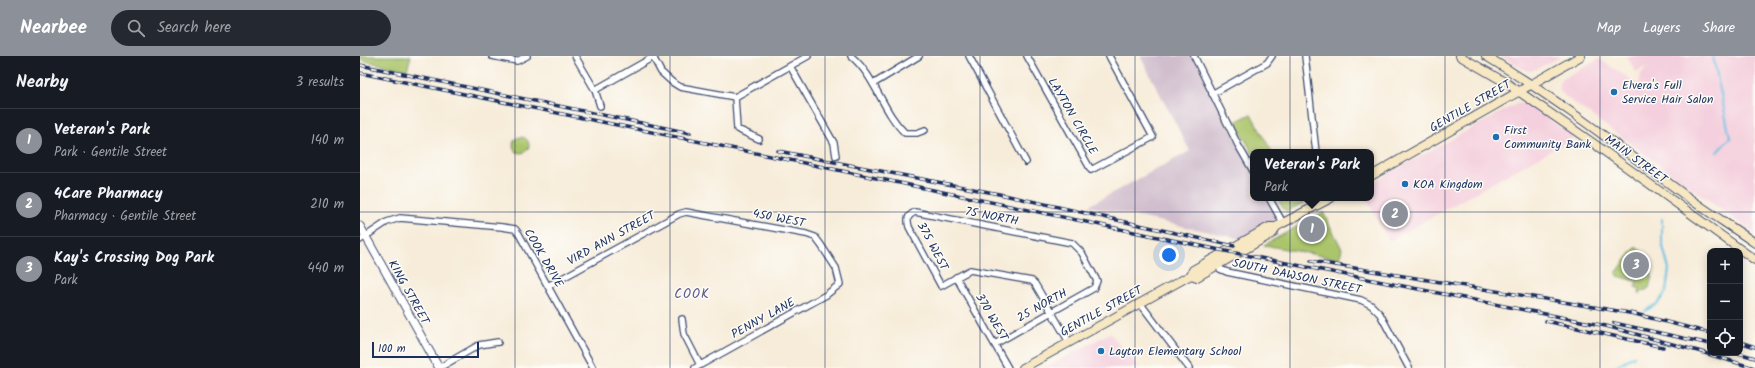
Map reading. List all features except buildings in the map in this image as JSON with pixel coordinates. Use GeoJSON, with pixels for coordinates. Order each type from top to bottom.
{"type":"FeatureCollection","features":[{"type":"Feature","properties":{"kind":"main road","name":"MAIN STREET"},"geometry":{"type":"LineString","coordinates":[[1460,56],[1519,92],[1593,143],[1755,260]]}},
{"type":"Feature","properties":{"kind":"main road","name":"MAIN STREET"},"geometry":{"type":"LineString","coordinates":[[1486,56],[1532,84],[1635,157],[1683,194],[1755,243]]}},
{"type":"Feature","properties":{"kind":"main road","name":"GENTILE STREET"},"geometry":{"type":"LineString","coordinates":[[1374,174],[1581,56]]}},
{"type":"Feature","properties":{"kind":"main road","name":"GENTILE STREET"},"geometry":{"type":"LineString","coordinates":[[1023,368],[1191,275],[1193,270],[1269,227],[1279,225],[1322,201]]}},
{"type":"Feature","properties":{"kind":"main road","name":"GENTILE STREET"},"geometry":{"type":"LineString","coordinates":[[1191,275],[1197,277],[1218,266],[1273,233],[1279,225]]}},
{"type":"Feature","properties":{"kind":"street"},"geometry":{"type":"LineString","coordinates":[[492,56],[517,61],[527,56]]}},
{"type":"Feature","properties":{"kind":"street"},"geometry":{"type":"LineString","coordinates":[[575,56],[595,90],[600,106]]}},
{"type":"Feature","properties":{"kind":"street"},"geometry":{"type":"LineString","coordinates":[[595,90],[654,56],[661,72],[680,87],[735,97],[808,56]]}},
{"type":"Feature","properties":{"kind":"street"},"geometry":{"type":"LineString","coordinates":[[851,56],[860,64],[874,84],[894,123],[905,133],[917,133],[925,130]]}},
{"type":"Feature","properties":{"kind":"street"},"geometry":{"type":"LineString","coordinates":[[874,84],[919,56]]}},
{"type":"Feature","properties":{"kind":"street"},"geometry":{"type":"LineString","coordinates":[[968,56],[1026,162]]}},
{"type":"Feature","properties":{"kind":"street","name":"LAYTON CIRCLE"},"geometry":{"type":"LineString","coordinates":[[1027,56],[1091,170],[1153,137],[1109,56]]}},
{"type":"Feature","properties":{"kind":"street"},"geometry":{"type":"LineString","coordinates":[[1194,56],[1238,145],[1250,166]]}},
{"type":"Feature","properties":{"kind":"street"},"geometry":{"type":"LineString","coordinates":[[1212,94],[1267,63],[1272,56]]}},
{"type":"Feature","properties":{"kind":"street"},"geometry":{"type":"LineString","coordinates":[[1305,56],[1316,149]]}},
{"type":"Feature","properties":{"kind":"street"},"geometry":{"type":"LineString","coordinates":[[790,66],[834,143],[836,156]]}},
{"type":"Feature","properties":{"kind":"street"},"geometry":{"type":"LineString","coordinates":[[735,97],[737,130],[759,139]]}},
{"type":"Feature","properties":{"kind":"street"},"geometry":{"type":"LineString","coordinates":[[1270,201],[1279,225]]}},
{"type":"Feature","properties":{"kind":"street","name":"450 WEST"},"geometry":{"type":"LineString","coordinates":[[686,212],[799,233],[815,238],[836,268],[840,284]]}},
{"type":"Feature","properties":{"kind":"street","name":"VIRD ANN STREET"},"geometry":{"type":"LineString","coordinates":[[548,286],[679,214],[686,212]]}},
{"type":"Feature","properties":{"kind":"street","name":"75 NORTH"},"geometry":{"type":"LineString","coordinates":[[909,216],[915,212],[1072,243],[1082,253],[1097,283]]}},
{"type":"Feature","properties":{"kind":"street","name":"375 WEST"},"geometry":{"type":"LineString","coordinates":[[909,216],[907,220],[909,227],[941,286],[956,277]]}},
{"type":"Feature","properties":{"kind":"street","name":"COOK DRIVE"},"geometry":{"type":"LineString","coordinates":[[363,237],[387,222],[400,218],[515,229],[593,368]]}},
{"type":"Feature","properties":{"kind":"street","name":"KING STREET"},"geometry":{"type":"LineString","coordinates":[[360,226],[363,237],[439,368]]}},
{"type":"Feature","properties":{"kind":"street","name":"SOUTH DAWSON STREET"},"geometry":{"type":"LineString","coordinates":[[1218,266],[1220,269],[1227,272],[1361,300],[1372,305],[1380,314],[1409,368]]}},
{"type":"Feature","properties":{"kind":"street"},"geometry":{"type":"LineString","coordinates":[[956,277],[970,270],[1032,281],[1052,311],[1069,342]]}},
{"type":"Feature","properties":{"kind":"street","name":"370 WEST"},"geometry":{"type":"LineString","coordinates":[[956,277],[1008,368]]}},
{"type":"Feature","properties":{"kind":"street","name":"25 NORTH"},"geometry":{"type":"LineString","coordinates":[[995,344],[1094,288],[1097,283]]}},
{"type":"Feature","properties":{"kind":"street","name":"PENNY LANE"},"geometry":{"type":"LineString","coordinates":[[698,367],[826,296],[840,284]]}},
{"type":"Feature","properties":{"kind":"street"},"geometry":{"type":"LineString","coordinates":[[1140,303],[1190,368]]}},
{"type":"Feature","properties":{"kind":"street"},"geometry":{"type":"LineString","coordinates":[[682,319],[684,334],[698,367]]}},
{"type":"Feature","properties":{"kind":"street"},"geometry":{"type":"LineString","coordinates":[[439,368],[479,345],[498,342]]}},
{"type":"Feature","properties":{"kind":"shaded area"},"geometry":{"type":"Polygon","coordinates":[[[1140,56],[1194,56],[1250,166],[1250,201],[1268,201],[1277,219],[1242,239],[1088,206],[1190,151],[1140,56]]]}},
{"type":"Feature","properties":{"kind":"shaded area"},"geometry":{"type":"Polygon","coordinates":[[[1501,56],[1561,56],[1537,69],[1530,71],[1523,69],[1501,56]]]}},
{"type":"Feature","properties":{"kind":"shaded area"},"geometry":{"type":"Polygon","coordinates":[[[1627,56],[1755,56],[1755,234],[1566,97],[1559,90],[1559,84],[1562,79],[1599,59],[1639,85],[1641,74],[1647,66],[1636,72],[1627,56]]]}},
{"type":"Feature","properties":{"kind":"shaded area"},"geometry":{"type":"Polygon","coordinates":[[[1518,103],[1527,104],[1575,137],[1389,241],[1368,201],[1374,201],[1374,181],[1518,103]]]}},
{"type":"Feature","properties":{"kind":"shaded area","name":"Layton Elementary School"},"geometry":{"type":"Polygon","coordinates":[[[1110,333],[1139,368],[1045,368],[1110,333]]]}},
{"type":"Feature","properties":{"kind":"green space"},"geometry":{"type":"Polygon","coordinates":[[[360,56],[411,56],[407,70],[360,60],[360,56]]]}},
{"type":"Feature","properties":{"kind":"green space"},"geometry":{"type":"Polygon","coordinates":[[[1251,114],[1270,149],[1250,149],[1235,122],[1251,114]]]}},
{"type":"Feature","properties":{"kind":"green space"},"geometry":{"type":"Polygon","coordinates":[[[521,137],[528,142],[529,145],[524,152],[521,153],[514,148],[513,145],[518,138],[521,137]]]}},
{"type":"Feature","properties":{"kind":"green space"},"geometry":{"type":"Polygon","coordinates":[[[1279,201],[1307,201],[1287,211],[1279,201]]]}},
{"type":"Feature","properties":{"kind":"green space"},"geometry":{"type":"Polygon","coordinates":[[[1323,212],[1342,249],[1339,259],[1264,245],[1323,212]]]}},
{"type":"Feature","properties":{"kind":"green space"},"geometry":{"type":"Polygon","coordinates":[[[1636,247],[1648,257],[1652,276],[1649,288],[1639,294],[1640,289],[1635,287],[1637,281],[1617,276],[1616,273],[1636,247]]]}},
{"type":"Feature","properties":{"kind":"waterway"},"geometry":{"type":"LineString","coordinates":[[1713,56],[1730,138],[1717,152]]}},
{"type":"Feature","properties":{"kind":"waterway"},"geometry":{"type":"LineString","coordinates":[[1645,311],[1658,303],[1666,292],[1669,269],[1662,243],[1662,219]]}},
{"type":"Feature","properties":{"kind":"waterway"},"geometry":{"type":"LineString","coordinates":[[1612,368],[1634,356]]}},
{"type":"Feature","properties":{"kind":"railway"},"geometry":{"type":"LineString","coordinates":[[360,65],[690,133]]}},
{"type":"Feature","properties":{"kind":"railway"},"geometry":{"type":"LineString","coordinates":[[360,73],[780,158],[1220,250],[1606,326],[1754,368]]}},
{"type":"Feature","properties":{"kind":"railway"},"geometry":{"type":"LineString","coordinates":[[778,151],[1004,195],[1234,246]]}},
{"type":"Feature","properties":{"kind":"railway"},"geometry":{"type":"LineString","coordinates":[[1311,261],[1635,314],[1707,332]]}},
{"type":"Feature","properties":{"kind":"railway"},"geometry":{"type":"LineString","coordinates":[[1546,321],[1663,347]]}},
{"type":"Feature","properties":{"kind":"railway"},"geometry":{"type":"LineString","coordinates":[[1614,323],[1707,343]]}},
{"type":"Feature","properties":{"kind":"railway"},"geometry":{"type":"LineString","coordinates":[[1743,343],[1755,347]]}},
{"type":"Feature","properties":{"kind":"railway"},"geometry":{"type":"LineString","coordinates":[[1743,354],[1755,358]]}},
{"type":"Feature","properties":{"kind":"place","name":"Elvera's Full Service Hair Salon"},"geometry":{"type":"Point","coordinates":[1614,92]}},
{"type":"Feature","properties":{"kind":"place","name":"First Community Bank"},"geometry":{"type":"Point","coordinates":[1496,137]}},
{"type":"Feature","properties":{"kind":"place","name":"KOA Kingdom"},"geometry":{"type":"Point","coordinates":[1405,184]}},
{"type":"Feature","properties":{"kind":"place","name":"4Care Pharmacy"},"geometry":{"type":"Point","coordinates":[1395,214]}},
{"type":"Feature","properties":{"kind":"place","name":"Veteran's Park"},"geometry":{"type":"Point","coordinates":[1312,229]}},
{"type":"Feature","properties":{"kind":"place","name":"Kay's Crossing Dog Park"},"geometry":{"type":"Point","coordinates":[1636,265]}},
{"type":"Feature","properties":{"kind":"place","name":"Layton Elementary School"},"geometry":{"type":"Point","coordinates":[1101,351]}},
{"type":"Feature","properties":{"kind":"district","name":"COOK"},"geometry":{"type":"Point","coordinates":[692,293]}}]}
